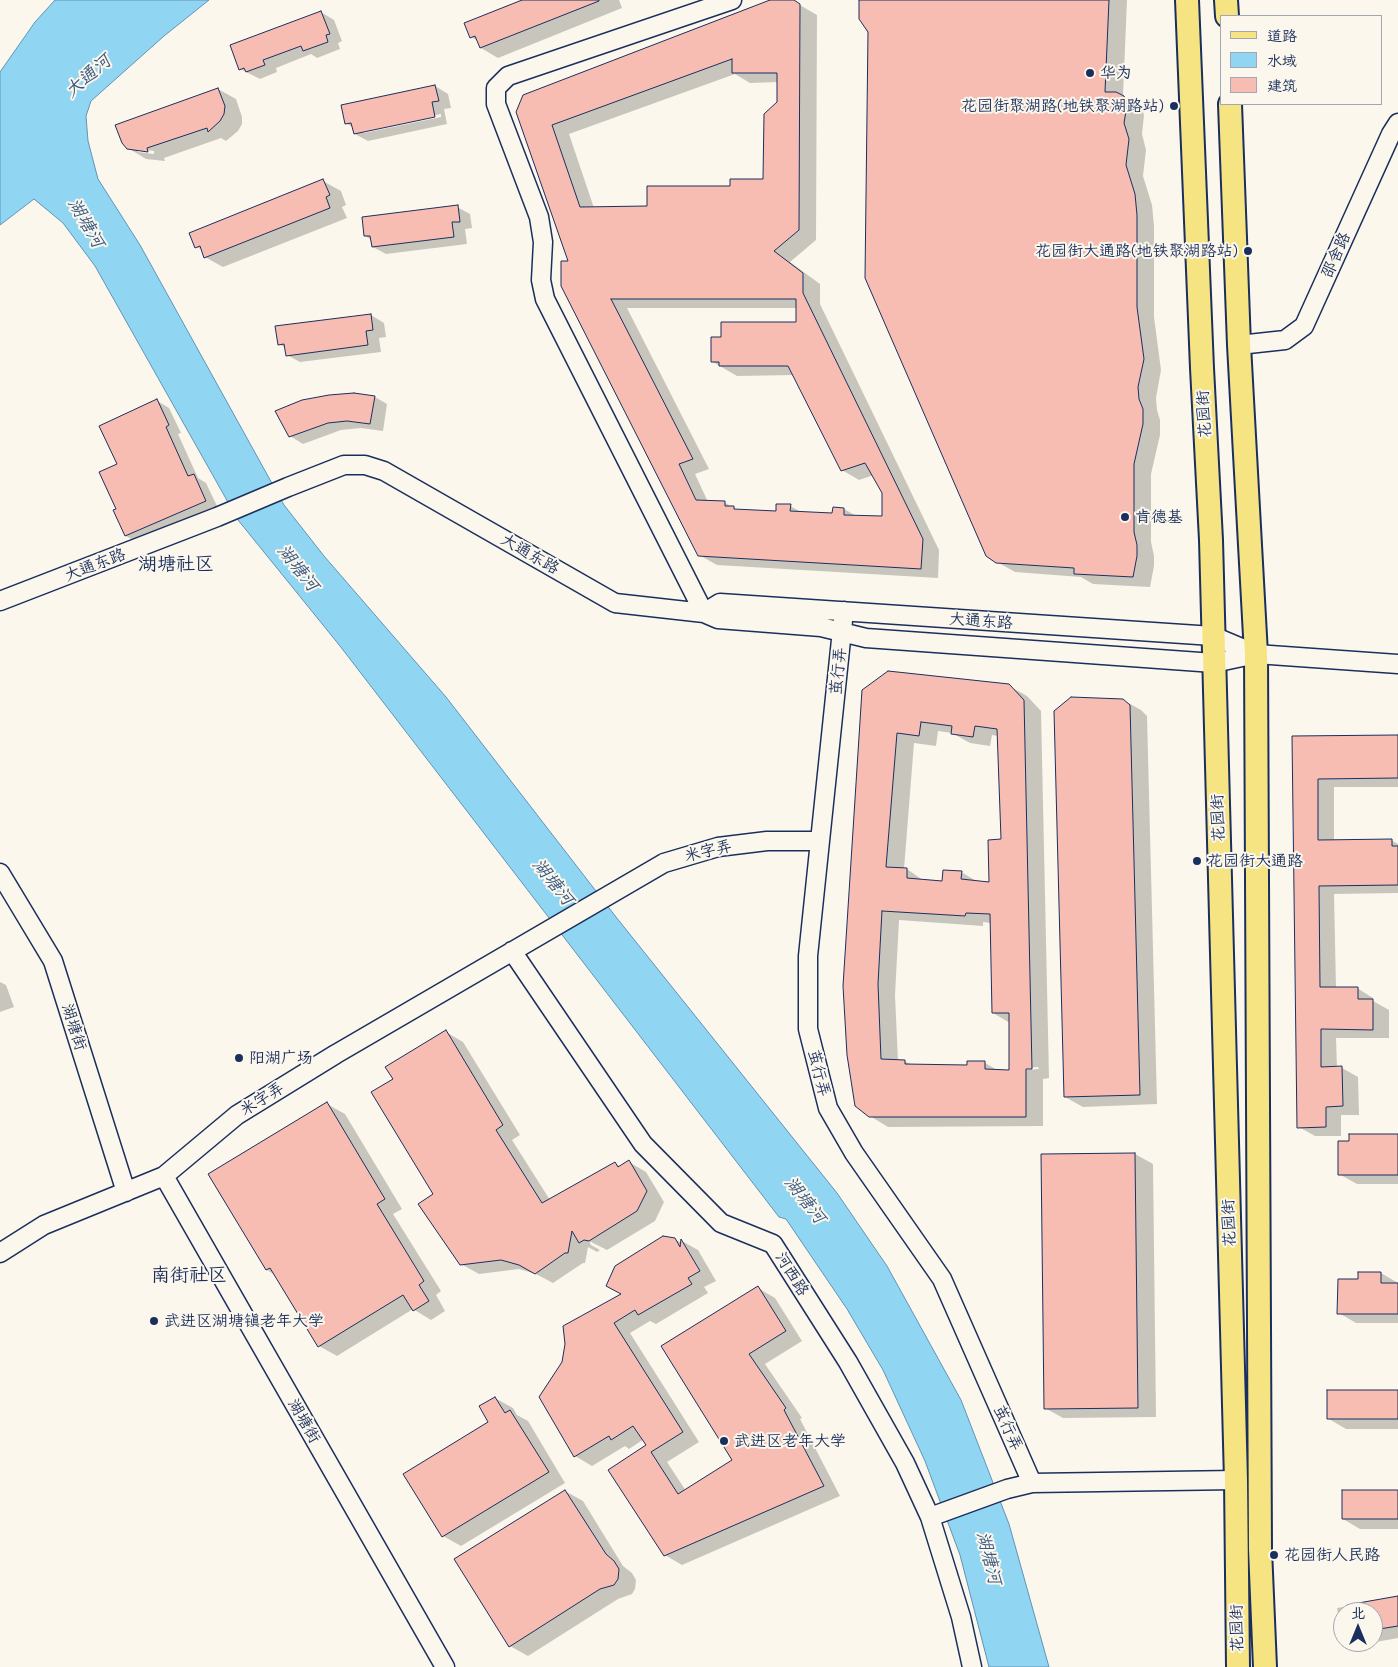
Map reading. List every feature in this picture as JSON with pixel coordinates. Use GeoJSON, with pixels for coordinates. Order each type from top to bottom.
{"type":"FeatureCollection","features":[{"type":"Feature","properties":{"kind":"main road","name":"花园街"},"geometry":{"type":"LineString","coordinates":[[1187,0],[1211,540],[1236,1480],[1238,1667]]}},
{"type":"Feature","properties":{"kind":"main road"},"geometry":{"type":"LineString","coordinates":[[1226,0],[1227,15]]}},
{"type":"Feature","properties":{"kind":"main road","name":"花园街"},"geometry":{"type":"LineString","coordinates":[[1230,105],[1239,344],[1256,654],[1260,1549],[1265,1667]]}},
{"type":"Feature","properties":{"kind":"street"},"geometry":{"type":"LineString","coordinates":[[704,612],[545,299],[542,280],[543,242],[539,217],[496,104],[496,88],[508,76],[732,0]]}},
{"type":"Feature","properties":{"kind":"street","name":"邵舍路"},"geometry":{"type":"LineString","coordinates":[[1239,344],[1284,340],[1304,326],[1391,134],[1398,123]]}},
{"type":"Feature","properties":{"kind":"street","name":"大通东路"},"geometry":{"type":"LineString","coordinates":[[0,601],[217,518],[344,465],[365,465],[384,471],[615,603],[704,612],[718,619],[821,627],[866,638],[1214,663],[1256,654],[1398,664]]}},
{"type":"Feature","properties":{"kind":"street","name":"大通东路"},"geometry":{"type":"LineString","coordinates":[[704,612],[720,603],[1213,636],[1256,654]]}},
{"type":"Feature","properties":{"kind":"street","name":"茧行弄"},"geometry":{"type":"LineString","coordinates":[[844,611],[808,956],[808,1028],[828,1108],[854,1153],[942,1279],[1032,1482]]}},
{"type":"Feature","properties":{"kind":"street","name":"米字弄"},"geometry":{"type":"LineString","coordinates":[[0,1253],[44,1225],[164,1176],[237,1115],[336,1054],[664,863],[718,847],[766,841],[819,841]]}},
{"type":"Feature","properties":{"kind":"street","name":"湖塘街"},"geometry":{"type":"LineString","coordinates":[[0,873],[53,961],[126,1192]]}},
{"type":"Feature","properties":{"kind":"street","name":"河西路"},"geometry":{"type":"LineString","coordinates":[[512,951],[643,1144],[721,1223],[773,1244],[848,1362],[936,1515],[972,1667]]}},
{"type":"Feature","properties":{"kind":"street","name":"湖塘街"},"geometry":{"type":"LineString","coordinates":[[164,1176],[445,1667]]}},
{"type":"Feature","properties":{"kind":"street"},"geometry":{"type":"LineString","coordinates":[[936,1515],[1007,1489],[1032,1482],[1236,1480]]}},
{"type":"Feature","properties":{"kind":"water"},"geometry":{"type":"Polygon","coordinates":[[[55,0],[209,0],[164,36],[91,101],[86,116],[88,141],[98,179],[140,245],[284,505],[324,556],[446,697],[616,917],[837,1193],[887,1266],[961,1400],[1009,1524],[1049,1667],[989,1667],[960,1555],[925,1461],[883,1370],[847,1309],[786,1219],[779,1217],[340,646],[238,520],[95,266],[63,223],[34,199],[0,225],[0,72],[35,22],[55,0]]]}},
{"type":"Feature","properties":{"kind":"building"},"geometry":{"type":"Polygon","coordinates":[[[522,0],[599,1],[480,48],[475,36],[470,38],[464,23],[522,0]]]}},
{"type":"Feature","properties":{"kind":"building"},"geometry":{"type":"Polygon","coordinates":[[[770,0],[794,0],[800,4],[799,230],[774,251],[803,273],[803,293],[923,539],[921,569],[698,556],[561,286],[561,261],[568,261],[516,112],[523,95],[770,0]],[[732,59],[552,125],[580,207],[647,206],[647,186],[730,186],[730,179],[763,179],[764,114],[777,102],[777,73],[732,73],[732,59]],[[611,299],[693,459],[679,464],[696,500],[725,501],[725,506],[734,506],[734,509],[776,511],[776,504],[791,504],[790,511],[832,513],[833,507],[844,508],[844,515],[882,516],[882,493],[865,463],[841,471],[788,366],[719,366],[719,362],[711,362],[711,337],[721,337],[721,322],[796,322],[796,299],[611,299]]]}},
{"type":"Feature","properties":{"kind":"building"},"geometry":{"type":"Polygon","coordinates":[[[859,0],[1109,0],[1105,92],[1116,92],[1124,96],[1127,105],[1124,123],[1129,139],[1126,165],[1135,194],[1137,215],[1137,307],[1144,359],[1138,387],[1139,399],[1143,409],[1143,424],[1134,464],[1134,532],[1137,556],[1133,577],[1074,574],[1074,568],[996,563],[986,556],[865,278],[868,32],[859,19],[859,0]]]}},
{"type":"Feature","properties":{"kind":"building"},"geometry":{"type":"Polygon","coordinates":[[[321,11],[330,34],[326,35],[328,42],[303,51],[301,46],[263,60],[265,65],[246,72],[244,68],[239,70],[230,45],[321,11]]]}},
{"type":"Feature","properties":{"kind":"building"},"geometry":{"type":"Polygon","coordinates":[[[435,85],[439,101],[432,102],[435,117],[354,134],[351,123],[345,124],[341,105],[435,85]]]}},
{"type":"Feature","properties":{"kind":"building"},"geometry":{"type":"Polygon","coordinates":[[[218,88],[225,106],[224,114],[220,121],[208,132],[207,128],[147,148],[148,152],[127,149],[122,143],[115,125],[218,88]]]}},
{"type":"Feature","properties":{"kind":"building"},"geometry":{"type":"Polygon","coordinates":[[[323,179],[330,195],[326,197],[330,208],[204,258],[200,246],[195,248],[189,233],[323,179]]]}},
{"type":"Feature","properties":{"kind":"building"},"geometry":{"type":"Polygon","coordinates":[[[458,205],[460,222],[452,222],[454,237],[372,247],[370,236],[364,236],[362,217],[458,205]]]}},
{"type":"Feature","properties":{"kind":"building"},"geometry":{"type":"Polygon","coordinates":[[[371,314],[373,330],[366,331],[368,345],[286,356],[284,344],[278,345],[275,326],[371,314]]]}},
{"type":"Feature","properties":{"kind":"building"},"geometry":{"type":"Polygon","coordinates":[[[354,393],[375,396],[370,424],[347,421],[328,423],[289,437],[275,411],[302,400],[354,393]]]}},
{"type":"Feature","properties":{"kind":"building"},"geometry":{"type":"Polygon","coordinates":[[[157,399],[169,425],[166,427],[188,476],[194,474],[206,501],[125,536],[113,510],[116,509],[99,472],[117,464],[99,426],[157,399]]]}},
{"type":"Feature","properties":{"kind":"building"},"geometry":{"type":"Polygon","coordinates":[[[888,671],[1009,684],[1024,700],[1032,1069],[1026,1069],[1026,1117],[869,1117],[855,1106],[847,1055],[843,986],[862,690],[888,671]],[[921,722],[919,736],[897,733],[886,867],[907,868],[907,878],[942,881],[943,870],[962,871],[961,879],[989,882],[988,840],[1001,839],[997,729],[975,726],[973,737],[951,734],[952,726],[921,722]],[[882,911],[878,984],[881,1059],[905,1060],[905,1064],[967,1065],[967,1061],[985,1061],[985,1069],[1009,1070],[1009,1013],[992,1013],[990,914],[966,913],[965,916],[882,911]]]}},
{"type":"Feature","properties":{"kind":"building"},"geometry":{"type":"Polygon","coordinates":[[[1071,697],[1123,699],[1130,705],[1140,1095],[1064,1097],[1054,711],[1071,697]]]}},
{"type":"Feature","properties":{"kind":"building"},"geometry":{"type":"Polygon","coordinates":[[[1398,735],[1398,778],[1318,779],[1318,840],[1392,839],[1392,846],[1398,846],[1398,885],[1319,886],[1320,987],[1358,987],[1358,999],[1373,999],[1373,1030],[1321,1029],[1321,1067],[1342,1066],[1343,1106],[1326,1107],[1326,1127],[1297,1128],[1292,736],[1398,735]]]}},
{"type":"Feature","properties":{"kind":"building"},"geometry":{"type":"Polygon","coordinates":[[[446,1030],[503,1125],[496,1130],[542,1203],[615,1162],[618,1167],[629,1160],[647,1191],[637,1211],[589,1241],[584,1240],[579,1243],[572,1231],[568,1253],[565,1253],[535,1274],[519,1265],[501,1260],[460,1265],[418,1204],[433,1194],[371,1092],[393,1079],[385,1067],[446,1030]]]}},
{"type":"Feature","properties":{"kind":"building"},"geometry":{"type":"Polygon","coordinates":[[[327,1102],[385,1199],[377,1204],[424,1281],[419,1285],[429,1301],[413,1311],[403,1295],[318,1347],[270,1268],[266,1270],[208,1174],[327,1102]]]}},
{"type":"Feature","properties":{"kind":"building"},"geometry":{"type":"Polygon","coordinates":[[[1349,1134],[1398,1134],[1398,1175],[1338,1175],[1338,1141],[1349,1141],[1349,1134]]]}},
{"type":"Feature","properties":{"kind":"building"},"geometry":{"type":"Polygon","coordinates":[[[1135,1153],[1138,1408],[1044,1409],[1041,1154],[1135,1153]]]}},
{"type":"Feature","properties":{"kind":"building"},"geometry":{"type":"Polygon","coordinates":[[[663,1236],[675,1238],[680,1247],[681,1239],[700,1271],[688,1278],[692,1284],[638,1315],[635,1310],[614,1323],[683,1432],[651,1452],[678,1494],[732,1460],[661,1346],[758,1286],[786,1331],[749,1354],[786,1408],[784,1410],[824,1486],[664,1556],[608,1470],[646,1445],[633,1426],[611,1440],[609,1436],[574,1457],[539,1397],[562,1362],[565,1344],[563,1326],[621,1294],[606,1286],[615,1266],[663,1236]]]}},
{"type":"Feature","properties":{"kind":"building"},"geometry":{"type":"Polygon","coordinates":[[[1358,1272],[1381,1272],[1381,1283],[1398,1283],[1398,1314],[1337,1314],[1338,1279],[1358,1279],[1358,1272]]]}},
{"type":"Feature","properties":{"kind":"building"},"geometry":{"type":"Polygon","coordinates":[[[1327,1390],[1398,1390],[1398,1419],[1327,1419],[1327,1390]]]}},
{"type":"Feature","properties":{"kind":"building"},"geometry":{"type":"Polygon","coordinates":[[[495,1397],[505,1413],[510,1410],[549,1472],[442,1537],[403,1474],[488,1422],[479,1406],[495,1397]]]}},
{"type":"Feature","properties":{"kind":"building"},"geometry":{"type":"Polygon","coordinates":[[[565,1490],[606,1554],[619,1569],[618,1579],[614,1585],[600,1589],[509,1647],[454,1559],[565,1490]]]}},
{"type":"Feature","properties":{"kind":"building"},"geometry":{"type":"Polygon","coordinates":[[[1342,1490],[1398,1490],[1398,1519],[1342,1519],[1342,1490]]]}},
{"type":"Feature","properties":{"kind":"building"},"geometry":{"type":"Polygon","coordinates":[[[1398,1596],[1398,1626],[1383,1628],[1383,1602],[1364,1602],[1398,1596]]]}},
{"type":"Feature","properties":{"kind":"place","name":"华为"},"geometry":{"type":"Point","coordinates":[1090,73]}},
{"type":"Feature","properties":{"kind":"place","name":"花园街聚湖路(地铁聚湖路站)"},"geometry":{"type":"Point","coordinates":[1174,106]}},
{"type":"Feature","properties":{"kind":"place","name":"花园街大通路(地铁聚湖路站)"},"geometry":{"type":"Point","coordinates":[1248,251]}},
{"type":"Feature","properties":{"kind":"place","name":"肯德基"},"geometry":{"type":"Point","coordinates":[1125,517]}},
{"type":"Feature","properties":{"kind":"place","name":"花园街大通路"},"geometry":{"type":"Point","coordinates":[1197,861]}},
{"type":"Feature","properties":{"kind":"place","name":"阳湖广场"},"geometry":{"type":"Point","coordinates":[239,1058]}},
{"type":"Feature","properties":{"kind":"place","name":"武进区湖塘镇老年大学"},"geometry":{"type":"Point","coordinates":[154,1321]}},
{"type":"Feature","properties":{"kind":"place","name":"武进区老年大学"},"geometry":{"type":"Point","coordinates":[724,1441]}},
{"type":"Feature","properties":{"kind":"place","name":"花园街人民路"},"geometry":{"type":"Point","coordinates":[1274,1555]}},
{"type":"Feature","properties":{"kind":"district","name":"湖塘社区"},"geometry":{"type":"Point","coordinates":[176,564]}},
{"type":"Feature","properties":{"kind":"district","name":"南街社区"},"geometry":{"type":"Point","coordinates":[189,1275]}},
{"type":"Feature","properties":{"kind":"water label","name":"大通河"},"geometry":{"type":"Point","coordinates":[88,76]}},
{"type":"Feature","properties":{"kind":"water label","name":"湖塘河"},"geometry":{"type":"Point","coordinates":[86,223]}},
{"type":"Feature","properties":{"kind":"water label","name":"湖塘河"},"geometry":{"type":"Point","coordinates":[298,568]}},
{"type":"Feature","properties":{"kind":"water label","name":"湖塘河"},"geometry":{"type":"Point","coordinates":[553,882]}},
{"type":"Feature","properties":{"kind":"water label","name":"湖塘河"},"geometry":{"type":"Point","coordinates":[805,1200]}},
{"type":"Feature","properties":{"kind":"water label","name":"湖塘河"},"geometry":{"type":"Point","coordinates":[989,1558]}}]}
